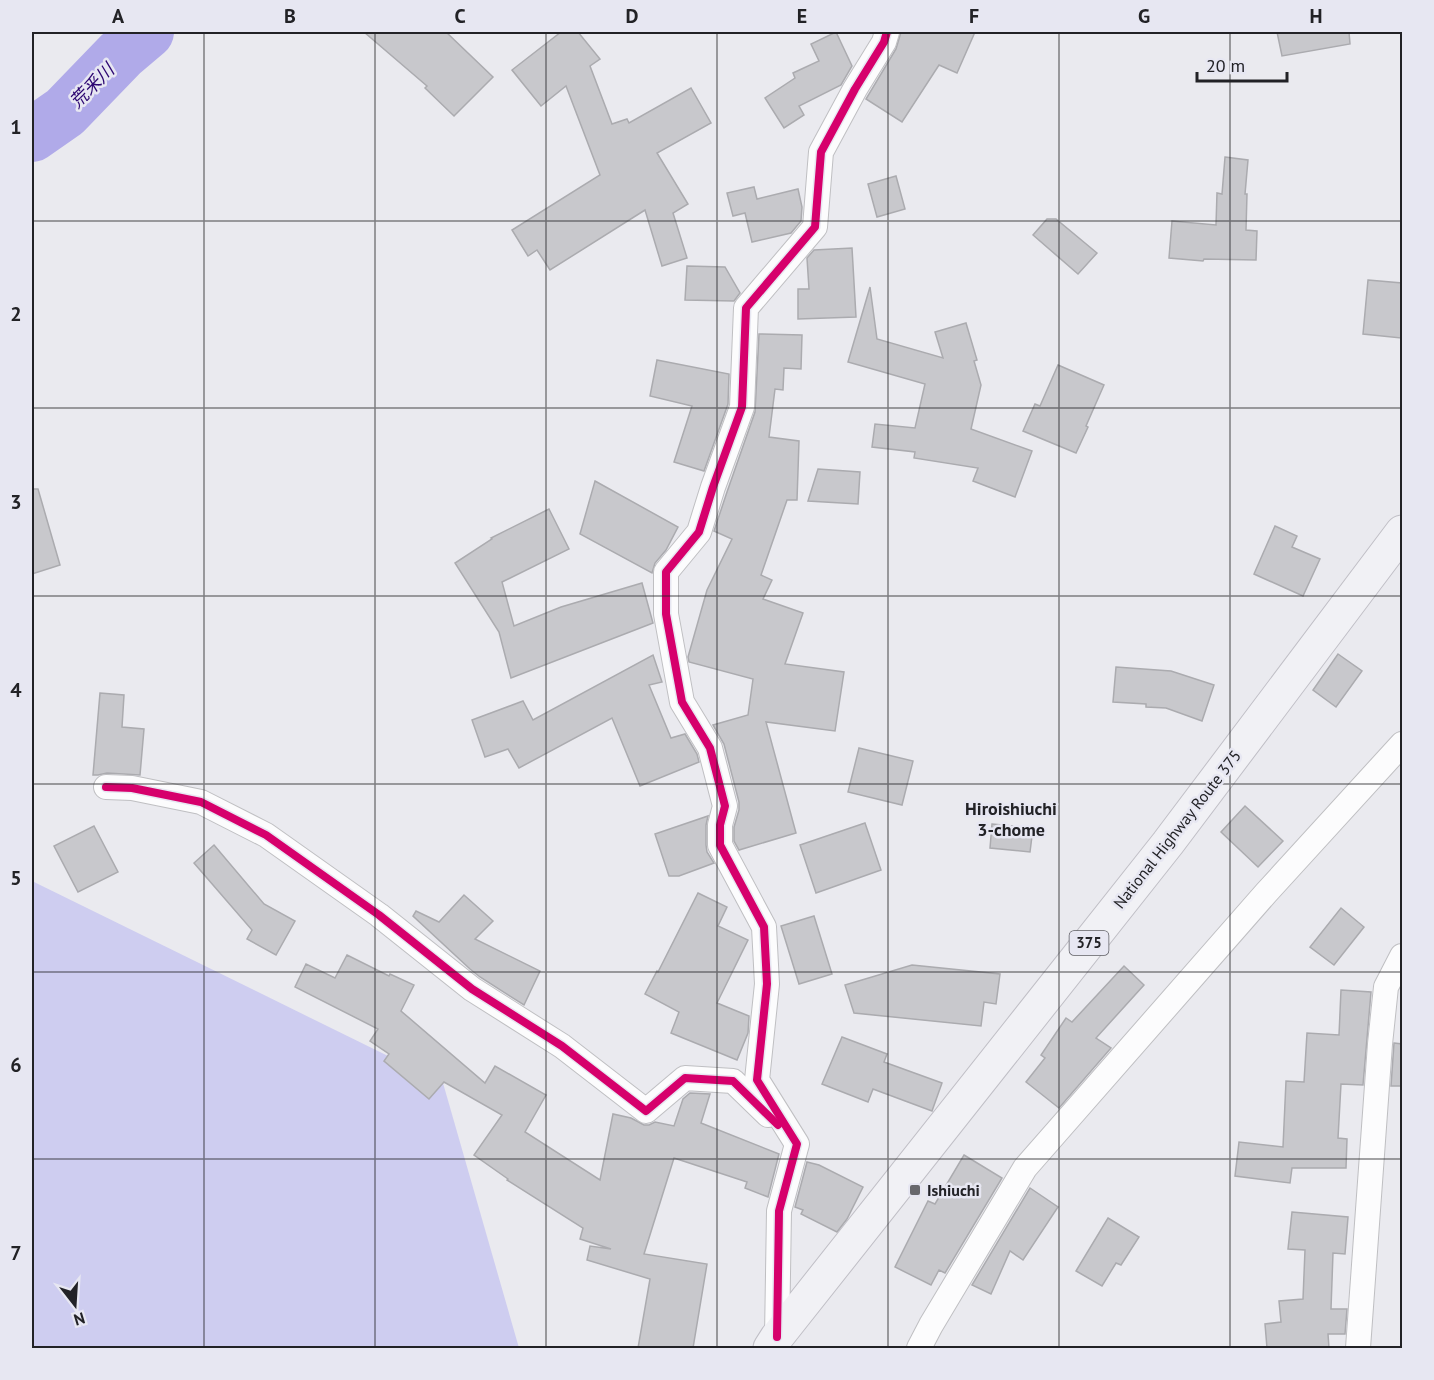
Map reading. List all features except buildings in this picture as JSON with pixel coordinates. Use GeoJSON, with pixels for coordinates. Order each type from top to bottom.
{"type":"FeatureCollection","features":[{"type":"Feature","properties":{"kind":"highway","name":"National Highway Route 375"},"geometry":{"type":"LineString","coordinates":[[773,1343],[1168,843],[1402,532]]}},
{"type":"Feature","properties":{"kind":"street"},"geometry":{"type":"LineString","coordinates":[[773,1343],[779,1210],[797,1144],[757,1080],[767,984],[764,927],[720,845],[720,825],[725,806],[710,748],[682,702],[666,614],[666,572],[699,532],[741,407],[746,308],[815,227],[821,152],[855,89],[884,42],[887,32]]}},
{"type":"Feature","properties":{"kind":"street"},"geometry":{"type":"LineString","coordinates":[[919,1348],[1025,1168],[1266,893],[1402,744]]}},
{"type":"Feature","properties":{"kind":"street"},"geometry":{"type":"LineString","coordinates":[[106,787],[132,788],[201,802],[266,835],[379,915],[472,989],[562,1046],[646,1111],[685,1078],[733,1080],[797,1144]]}},
{"type":"Feature","properties":{"kind":"street"},"geometry":{"type":"LineString","coordinates":[[1358,1348],[1386,987],[1402,956]]}},
{"type":"Feature","properties":{"kind":"shaded area"},"geometry":{"type":"Polygon","coordinates":[[[32,881],[443,1083],[519,1348],[32,1348],[32,881]]]}},
{"type":"Feature","properties":{"kind":"waterway","name":"荒釆川"},"geometry":{"type":"LineString","coordinates":[[32,135],[65,112],[121,54],[147,32]]}},
{"type":"Feature","properties":{"kind":"cycle path"},"geometry":{"type":"LineString","coordinates":[[777,1337],[779,1211],[797,1144],[757,1080],[767,984],[764,927],[720,845],[720,825],[725,806],[710,748],[682,702],[666,614],[666,572],[699,532],[742,407],[746,308],[815,227],[821,152],[855,89],[884,42],[887,32]]}},
{"type":"Feature","properties":{"kind":"cycle path"},"geometry":{"type":"LineString","coordinates":[[106,787],[132,788],[201,802],[266,835],[379,915],[472,989],[562,1046],[646,1111],[685,1078],[733,1081],[778,1125]]}},
{"type":"Feature","properties":{"kind":"place","name":"Ishiuchi"},"geometry":{"type":"Point","coordinates":[915,1190]}},
{"type":"Feature","properties":{"kind":"district","name":"Hiroishiuchi 3-chome"},"geometry":{"type":"Point","coordinates":[1011,819]}}]}
